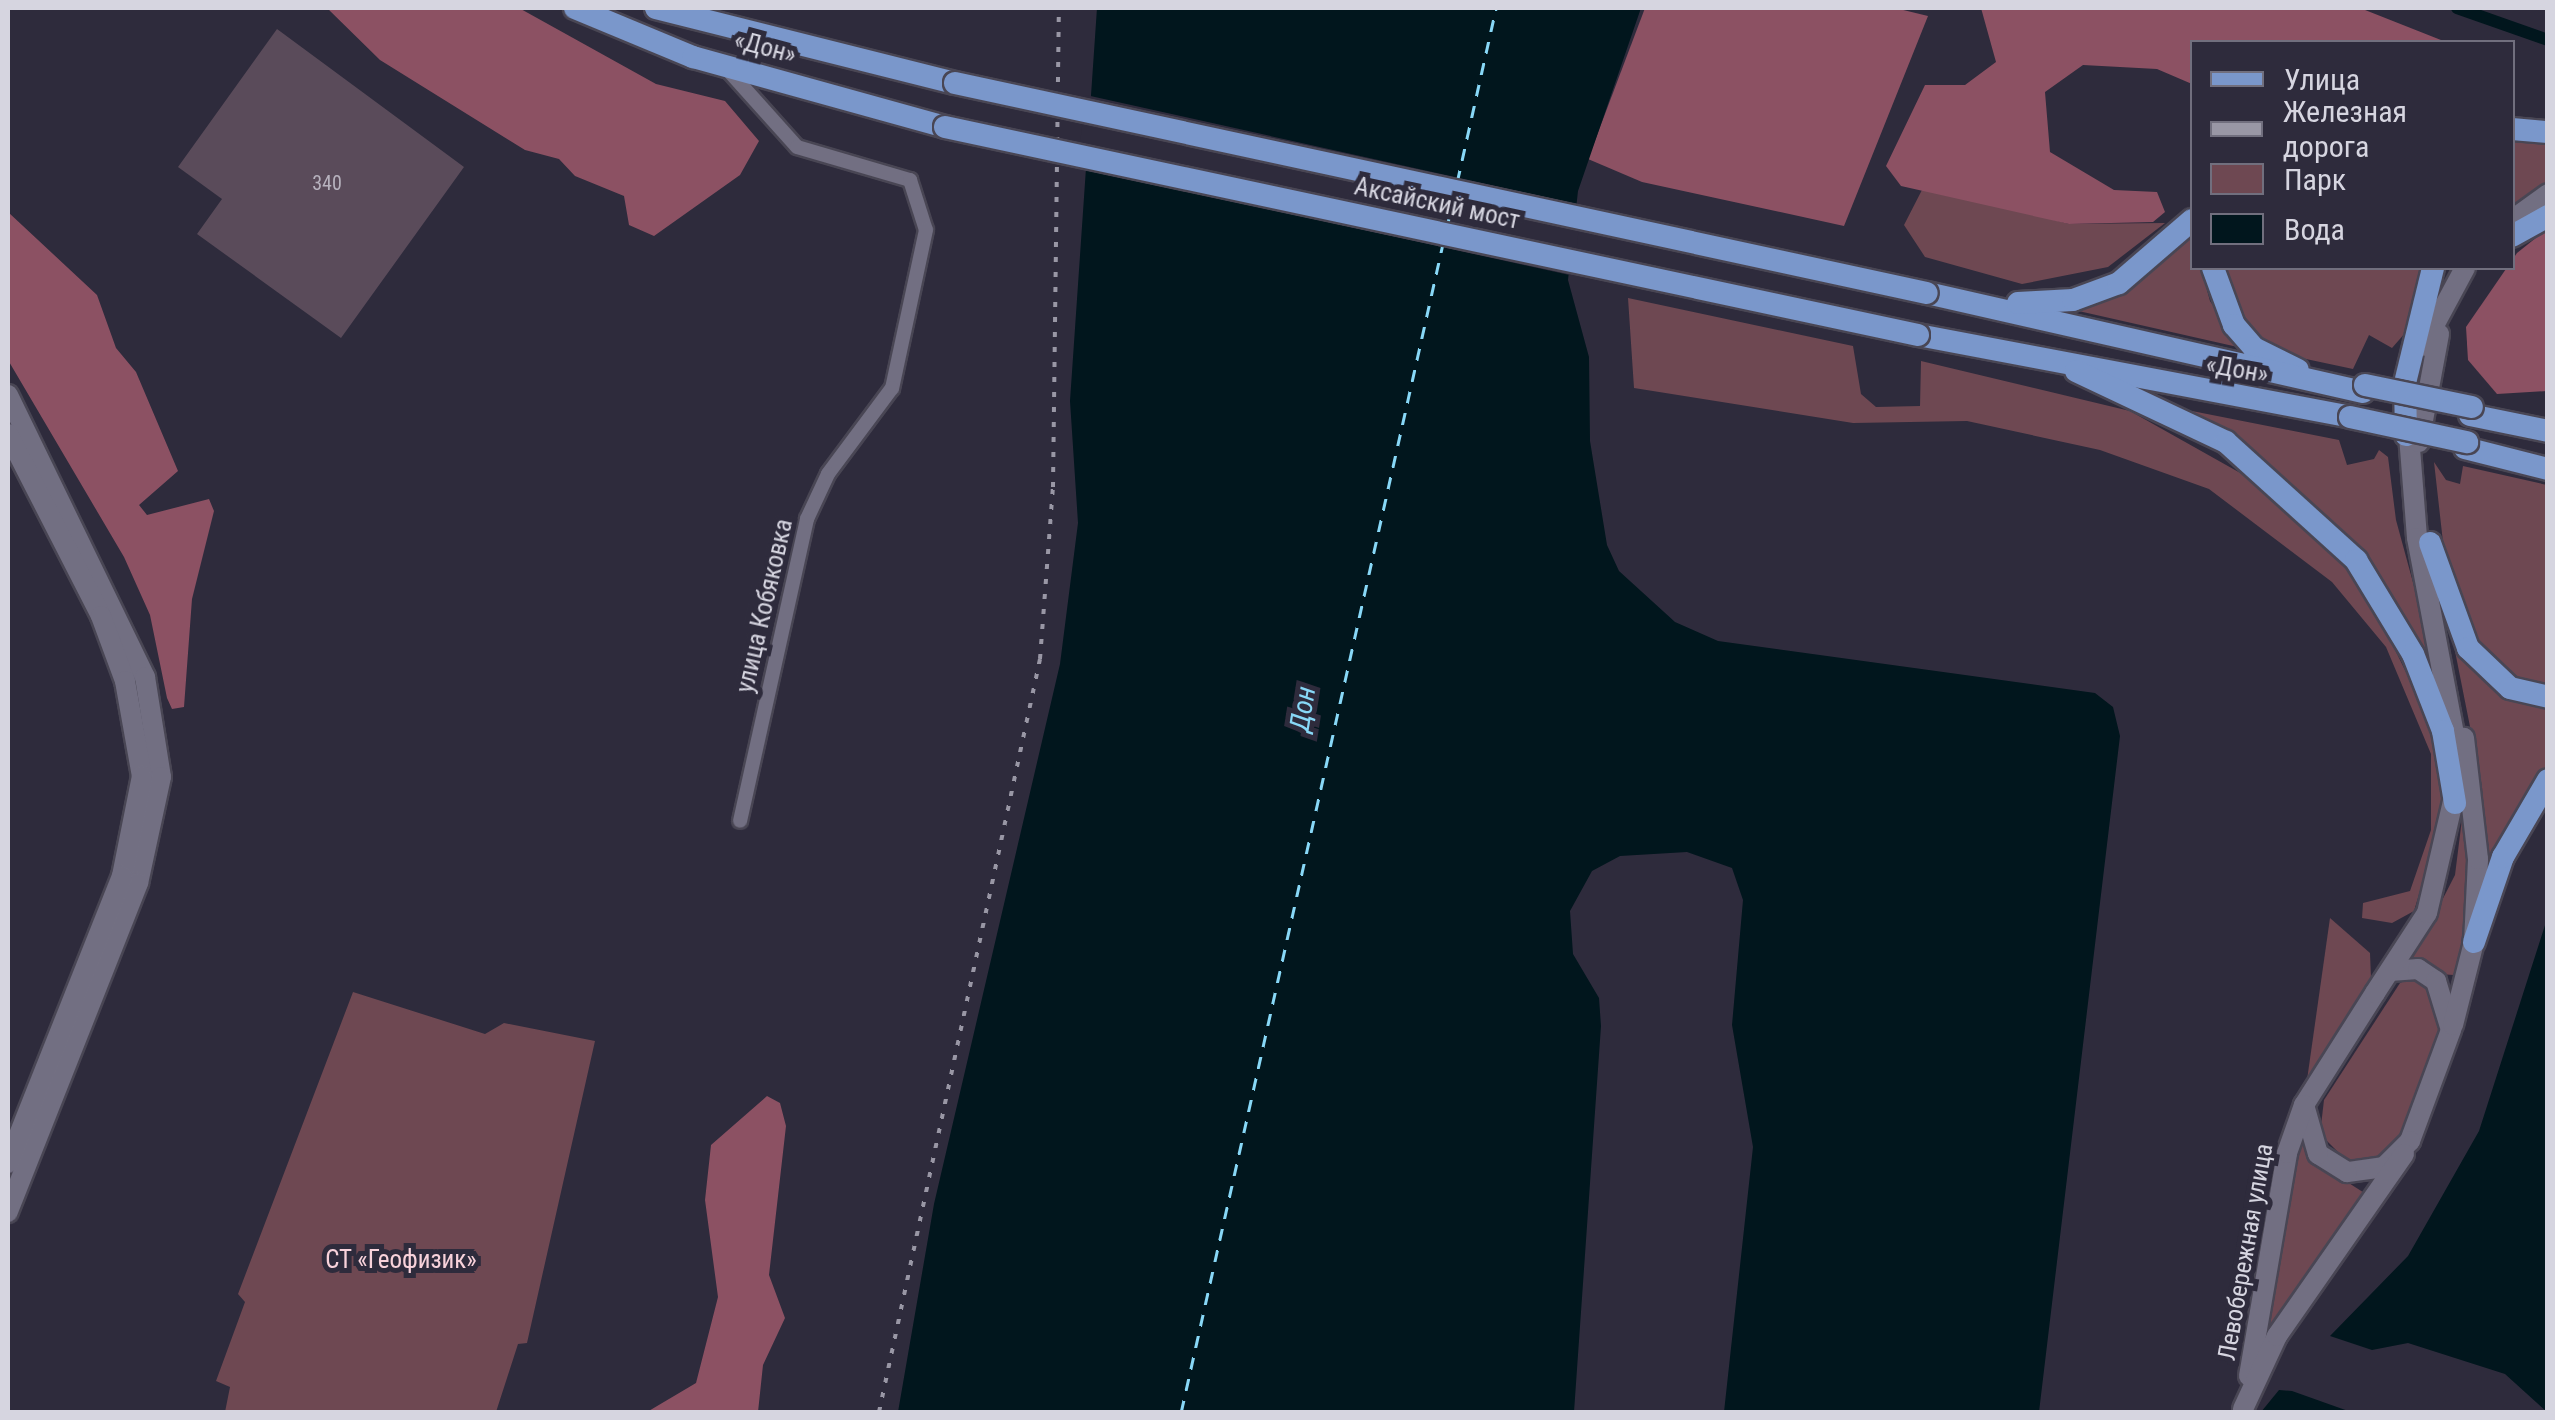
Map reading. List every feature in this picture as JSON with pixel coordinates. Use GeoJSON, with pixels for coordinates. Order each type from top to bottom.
{"type":"FeatureCollection","features":[{"type":"Feature","properties":{"kind":"main road","name":"«Дон»"},"geometry":{"type":"LineString","coordinates":[[575,8],[724,66],[945,126]]}},
{"type":"Feature","properties":{"kind":"main road","name":"«Дон»"},"geometry":{"type":"LineString","coordinates":[[656,8],[955,83]]}},
{"type":"Feature","properties":{"kind":"main road","name":"Аксайский мост"},"geometry":{"type":"LineString","coordinates":[[955,83],[1928,293]]}},
{"type":"Feature","properties":{"kind":"main road","name":"Аксайский мост"},"geometry":{"type":"LineString","coordinates":[[945,126],[1918,335]]}},
{"type":"Feature","properties":{"kind":"main road"},"geometry":{"type":"LineString","coordinates":[[2515,129],[2548,132]]}},
{"type":"Feature","properties":{"kind":"main road"},"geometry":{"type":"LineString","coordinates":[[2515,218],[2548,194]]}},
{"type":"Feature","properties":{"kind":"main road"},"geometry":{"type":"LineString","coordinates":[[2515,232],[2548,204]]}},
{"type":"Feature","properties":{"kind":"main road"},"geometry":{"type":"LineString","coordinates":[[2515,232],[2548,216]]}},
{"type":"Feature","properties":{"kind":"main road"},"geometry":{"type":"LineString","coordinates":[[1983,306],[2073,300],[2119,282],[2190,222]]}},
{"type":"Feature","properties":{"kind":"main road"},"geometry":{"type":"LineString","coordinates":[[2215,270],[2234,325],[2254,348],[2299,370],[2364,389]]}},
{"type":"Feature","properties":{"kind":"main road"},"geometry":{"type":"LineString","coordinates":[[2406,435],[2405,383],[2433,270]]}},
{"type":"Feature","properties":{"kind":"main road"},"geometry":{"type":"LineString","coordinates":[[2406,435],[2432,319],[2464,270]]}},
{"type":"Feature","properties":{"kind":"main road","name":"Левобережная улица"},"geometry":{"type":"LineString","coordinates":[[2242,1411],[2277,1336],[2380,1198],[2410,1141],[2451,1030],[2474,942],[2475,811],[2430,544],[2418,422],[2442,324],[2476,270]]}},
{"type":"Feature","properties":{"kind":"main road","name":"«Дон»"},"geometry":{"type":"LineString","coordinates":[[1928,293],[2548,431]]}},
{"type":"Feature","properties":{"kind":"main road","name":"«Дон»"},"geometry":{"type":"LineString","coordinates":[[1918,335],[2076,370],[2309,411],[2466,445],[2548,457]]}},
{"type":"Feature","properties":{"kind":"main road"},"geometry":{"type":"LineString","coordinates":[[2076,370],[2226,442],[2356,560],[2426,687],[2455,803]]}},
{"type":"Feature","properties":{"kind":"main road"},"geometry":{"type":"LineString","coordinates":[[8,395],[145,677],[161,777],[8,1212]]}},
{"type":"Feature","properties":{"kind":"main road"},"geometry":{"type":"LineString","coordinates":[[2480,415],[2548,420]]}},
{"type":"Feature","properties":{"kind":"main road"},"geometry":{"type":"LineString","coordinates":[[8,434],[125,682],[142,776],[144,834],[8,1164]]}},
{"type":"Feature","properties":{"kind":"main road","name":"Левобережная улица"},"geometry":{"type":"LineString","coordinates":[[2242,1411],[2287,1154],[2304,1105],[2427,913],[2455,803],[2458,752],[2406,435]]}},
{"type":"Feature","properties":{"kind":"main road"},"geometry":{"type":"LineString","coordinates":[[2466,445],[2548,469]]}},
{"type":"Feature","properties":{"kind":"main road"},"geometry":{"type":"LineString","coordinates":[[2430,544],[2468,648],[2510,688],[2548,696]]}},
{"type":"Feature","properties":{"kind":"main road"},"geometry":{"type":"LineString","coordinates":[[2474,942],[2502,857],[2548,780]]}},
{"type":"Feature","properties":{"kind":"main road"},"geometry":{"type":"LineString","coordinates":[[2390,971],[2418,970],[2436,981],[2451,1030]]}},
{"type":"Feature","properties":{"kind":"main road","name":"Левобережная улица"},"geometry":{"type":"LineString","coordinates":[[2304,1105],[2318,1154],[2347,1172],[2384,1167],[2410,1141]]}},
{"type":"Feature","properties":{"kind":"street","name":"улица Кобяковка"},"geometry":{"type":"LineString","coordinates":[[724,66],[797,147],[910,180],[926,230],[892,388],[828,474],[807,520],[740,821]]}},
{"type":"Feature","properties":{"kind":"green space"},"geometry":{"type":"Polygon","coordinates":[[[2515,136],[2548,140],[2547,187],[2515,207],[2515,136]]]}},
{"type":"Feature","properties":{"kind":"green space"},"geometry":{"type":"Polygon","coordinates":[[[1924,186],[2069,224],[2165,223],[2108,267],[2022,284],[1925,257],[1904,225],[1924,186]]]}},
{"type":"Feature","properties":{"kind":"green space"},"geometry":{"type":"Polygon","coordinates":[[[2190,226],[2190,270],[2202,270],[2210,301],[2242,348],[2052,305],[2075,301],[2190,226]]]}},
{"type":"Feature","properties":{"kind":"green space"},"geometry":{"type":"Polygon","coordinates":[[[2220,270],[2422,270],[2406,332],[2392,348],[2369,335],[2353,369],[2273,352],[2237,317],[2220,270]]]}},
{"type":"Feature","properties":{"kind":"green space"},"geometry":{"type":"Polygon","coordinates":[[[1628,298],[1853,346],[1861,394],[1876,407],[1920,406],[1921,361],[2130,411],[2251,479],[2330,548],[2371,601],[2433,727],[2448,798],[2414,911],[2392,923],[2362,918],[2363,903],[2410,891],[2431,830],[2431,754],[2386,647],[2332,582],[2209,489],[2100,450],[1967,421],[1853,423],[1634,388],[1628,298]]]}},
{"type":"Feature","properties":{"kind":"green space"},"geometry":{"type":"Polygon","coordinates":[[[2192,411],[2339,440],[2347,465],[2374,459],[2379,450],[2388,457],[2396,520],[2445,700],[2393,602],[2192,411]]]}},
{"type":"Feature","properties":{"kind":"green space"},"geometry":{"type":"Polygon","coordinates":[[[2434,462],[2446,480],[2460,484],[2463,466],[2547,485],[2547,687],[2512,677],[2479,649],[2444,551],[2434,462]]]}},
{"type":"Feature","properties":{"kind":"green space"},"geometry":{"type":"Polygon","coordinates":[[[2452,636],[2547,705],[2547,766],[2509,823],[2486,883],[2482,787],[2452,636]]]}},
{"type":"Feature","properties":{"kind":"green space"},"geometry":{"type":"Polygon","coordinates":[[[2463,811],[2471,815],[2465,951],[2454,975],[2437,974],[2413,957],[2455,875],[2463,811]]]}},
{"type":"Feature","properties":{"kind":"green space"},"geometry":{"type":"Polygon","coordinates":[[[2330,918],[2370,953],[2371,979],[2307,1080],[2330,918]]]}},
{"type":"Feature","properties":{"kind":"green space"},"geometry":{"type":"Polygon","coordinates":[[[2415,976],[2446,1012],[2428,1069],[2395,1148],[2374,1161],[2347,1161],[2320,1134],[2324,1100],[2400,983],[2415,976]]]}},
{"type":"Feature","properties":{"kind":"green space","name":"СТ «Геофизик»"},"geometry":{"type":"Polygon","coordinates":[[[353,992],[485,1034],[504,1023],[595,1041],[527,1343],[518,1344],[496,1412],[225,1412],[230,1387],[216,1381],[245,1302],[238,1294],[353,992]]]}},
{"type":"Feature","properties":{"kind":"green space"},"geometry":{"type":"Polygon","coordinates":[[[2300,1134],[2313,1160],[2369,1196],[2266,1344],[2300,1134]]]}},
{"type":"Feature","properties":{"kind":"shaded area"},"geometry":{"type":"Polygon","coordinates":[[[327,8],[519,8],[656,84],[725,101],[759,141],[740,175],[654,236],[629,225],[624,196],[575,176],[559,159],[525,150],[380,60],[327,8]]]}},
{"type":"Feature","properties":{"kind":"shaded area"},"geometry":{"type":"Polygon","coordinates":[[[1645,8],[1895,8],[1928,16],[1844,226],[1642,182],[1588,159],[1645,8]]]}},
{"type":"Feature","properties":{"kind":"shaded area"},"geometry":{"type":"Polygon","coordinates":[[[1981,8],[2360,8],[2441,40],[2190,40],[2190,83],[2157,69],[2083,65],[2045,92],[2050,152],[2114,190],[2157,192],[2165,212],[2153,222],[2069,224],[1901,186],[1886,166],[1925,85],[1965,85],[1996,62],[1981,8]]]}},
{"type":"Feature","properties":{"kind":"shaded area"},"geometry":{"type":"Polygon","coordinates":[[[8,212],[97,295],[116,348],[136,372],[178,471],[139,505],[147,515],[209,499],[214,511],[192,599],[184,707],[172,709],[167,698],[150,615],[124,557],[8,360],[8,212]]]}},
{"type":"Feature","properties":{"kind":"shaded area"},"geometry":{"type":"Polygon","coordinates":[[[2547,229],[2547,391],[2497,394],[2468,360],[2466,327],[2505,270],[2515,270],[2517,253],[2547,229]]]}},
{"type":"Feature","properties":{"kind":"shaded area"},"geometry":{"type":"Polygon","coordinates":[[[767,1096],[780,1103],[786,1126],[769,1275],[785,1318],[763,1365],[758,1412],[647,1412],[696,1383],[718,1297],[705,1200],[711,1145],[767,1096]]]}},
{"type":"Feature","properties":{"kind":"water","name":"Дон"},"geometry":{"type":"Polygon","coordinates":[[[1097,8],[1641,8],[1578,191],[1568,280],[1589,357],[1590,441],[1607,545],[1619,571],[1675,622],[1718,641],[2095,693],[2113,707],[2120,736],[2039,1412],[1724,1412],[1753,1147],[1732,1025],[1743,900],[1732,868],[1687,852],[1620,856],[1592,871],[1570,911],[1573,954],[1599,998],[1601,1026],[1574,1412],[898,1412],[934,1204],[1060,664],[1078,523],[1070,401],[1097,8]]]}},
{"type":"Feature","properties":{"kind":"water"},"geometry":{"type":"Polygon","coordinates":[[[2547,919],[2548,1412],[2505,1374],[2408,1343],[2372,1350],[2330,1336],[2408,1256],[2479,1131],[2547,919]]]}},
{"type":"Feature","properties":{"kind":"water"},"geometry":{"type":"Polygon","coordinates":[[[2279,1390],[2292,1391],[2351,1412],[2261,1412],[2279,1390]]]}},
{"type":"Feature","properties":{"kind":"pier"},"geometry":{"type":"Polygon","coordinates":[[[1086,95],[1581,205],[1574,276],[1077,167],[1086,95]]]}},
{"type":"Feature","properties":{"kind":"building"},"geometry":{"type":"Polygon","coordinates":[[[277,29],[464,167],[341,338],[197,234],[222,199],[178,167],[277,29]]]}},
{"type":"Feature","properties":{"kind":"waterway"},"geometry":{"type":"LineString","coordinates":[[2457,8],[2548,40]]}},
{"type":"Feature","properties":{"kind":"ferry route"},"geometry":{"type":"LineString","coordinates":[[1457,182],[1496,8]]}},
{"type":"Feature","properties":{"kind":"ferry route"},"geometry":{"type":"LineString","coordinates":[[1447,226],[1453,199]]}},
{"type":"Feature","properties":{"kind":"ferry route"},"geometry":{"type":"LineString","coordinates":[[1181,1412],[1443,243]]}},
{"type":"Feature","properties":{"kind":"railway"},"geometry":{"type":"LineString","coordinates":[[879,1412],[1040,659],[1053,487],[1059,8]]}}]}
